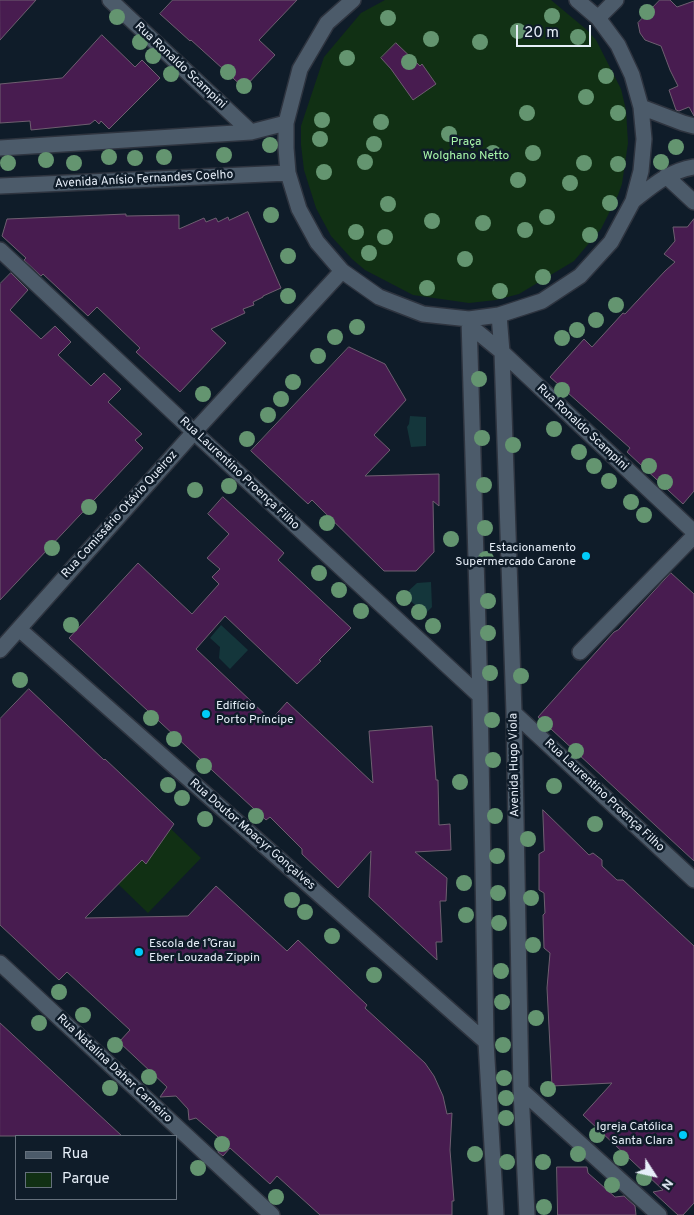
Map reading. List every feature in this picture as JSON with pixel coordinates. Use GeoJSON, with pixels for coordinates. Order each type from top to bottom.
{"type":"FeatureCollection","features":[{"type":"Feature","properties":{"kind":"street","name":"Rua Ronaldo Scampini"},"geometry":{"type":"LineString","coordinates":[[110,0],[251,132]]}},
{"type":"Feature","properties":{"kind":"street"},"geometry":{"type":"LineString","coordinates":[[353,0],[326,24],[300,69],[286,123],[288,173],[299,209],[317,242],[342,270],[379,298],[423,314],[469,322],[499,315],[542,301],[580,276],[611,242],[633,201],[641,170],[644,139],[641,107],[632,75],[618,45],[598,18],[577,0]]}},
{"type":"Feature","properties":{"kind":"street"},"geometry":{"type":"LineString","coordinates":[[598,18],[616,0]]}},
{"type":"Feature","properties":{"kind":"street"},"geometry":{"type":"LineString","coordinates":[[641,107],[694,126]]}},
{"type":"Feature","properties":{"kind":"street"},"geometry":{"type":"LineString","coordinates":[[0,148],[251,132],[286,123]]}},
{"type":"Feature","properties":{"kind":"street"},"geometry":{"type":"LineString","coordinates":[[633,201],[666,176],[686,168],[694,168]]}},
{"type":"Feature","properties":{"kind":"street","name":"Avenida Anísio Fernandes Coelho"},"geometry":{"type":"LineString","coordinates":[[0,186],[288,173]]}},
{"type":"Feature","properties":{"kind":"street"},"geometry":{"type":"LineString","coordinates":[[666,176],[694,202]]}},
{"type":"Feature","properties":{"kind":"street","name":"Rua Laurentino Proença Filho"},"geometry":{"type":"LineString","coordinates":[[0,250],[480,696]]}},
{"type":"Feature","properties":{"kind":"street","name":"Rua Comissário Otávio Queiroz"},"geometry":{"type":"LineString","coordinates":[[0,650],[194,432],[342,270]]}},
{"type":"Feature","properties":{"kind":"street","name":"Avenida Hugo Viola"},"geometry":{"type":"LineString","coordinates":[[499,315],[502,352],[514,713],[521,1090],[527,1215]]}},
{"type":"Feature","properties":{"kind":"street","name":"Rua Ronaldo Scampini"},"geometry":{"type":"LineString","coordinates":[[469,322],[694,534]]}},
{"type":"Feature","properties":{"kind":"street"},"geometry":{"type":"LineString","coordinates":[[469,322],[480,696],[486,1042],[496,1215]]}},
{"type":"Feature","properties":{"kind":"street"},"geometry":{"type":"LineString","coordinates":[[580,652],[694,534]]}},
{"type":"Feature","properties":{"kind":"street","name":"Rua Doutor Moacyr Gonçalves"},"geometry":{"type":"LineString","coordinates":[[19,629],[486,1042]]}},
{"type":"Feature","properties":{"kind":"street","name":"Rua Laurentino Proença Filho"},"geometry":{"type":"LineString","coordinates":[[514,713],[694,880]]}},
{"type":"Feature","properties":{"kind":"street","name":"Rua Natalina Daher Carneiro"},"geometry":{"type":"LineString","coordinates":[[0,963],[272,1215]]}},
{"type":"Feature","properties":{"kind":"street"},"geometry":{"type":"LineString","coordinates":[[521,1090],[659,1215]]}},
{"type":"Feature","properties":{"kind":"green space","name":"Praça Wolghano Netto"},"geometry":{"type":"Polygon","coordinates":[[[385,0],[551,0],[596,40],[621,89],[626,110],[628,143],[622,184],[618,195],[601,229],[574,261],[519,294],[496,300],[469,303],[413,295],[365,270],[352,259],[331,236],[316,208],[304,170],[301,126],[324,57],[361,13],[385,0]]]}},
{"type":"Feature","properties":{"kind":"green space"},"geometry":{"type":"Polygon","coordinates":[[[170,828],[201,858],[148,913],[118,884],[170,828]]]}},
{"type":"Feature","properties":{"kind":"shaded area"},"geometry":{"type":"Polygon","coordinates":[[[410,416],[426,417],[426,446],[411,447],[407,427],[410,416]]]}},
{"type":"Feature","properties":{"kind":"shaded area"},"geometry":{"type":"Polygon","coordinates":[[[431,582],[432,607],[425,614],[404,595],[417,583],[431,582]]]}},
{"type":"Feature","properties":{"kind":"shaded area"},"geometry":{"type":"Polygon","coordinates":[[[221,625],[248,650],[230,669],[219,658],[220,647],[210,638],[221,625]]]}},
{"type":"Feature","properties":{"kind":"building"},"geometry":{"type":"Polygon","coordinates":[[[0,0],[36,0],[0,40],[0,0]]]}},
{"type":"Feature","properties":{"kind":"building"},"geometry":{"type":"Polygon","coordinates":[[[173,0],[297,0],[259,40],[275,55],[244,88],[160,14],[173,0]]]}},
{"type":"Feature","properties":{"kind":"building"},"geometry":{"type":"Polygon","coordinates":[[[660,0],[670,0],[677,7],[694,1],[694,116],[689,107],[679,111],[676,110],[669,90],[678,86],[661,46],[645,40],[640,33],[638,23],[660,0]]]}},
{"type":"Feature","properties":{"kind":"building"},"geometry":{"type":"Polygon","coordinates":[[[102,35],[135,67],[142,60],[160,78],[109,129],[101,121],[99,124],[95,120],[90,124],[31,130],[30,121],[0,123],[0,84],[62,78],[102,35]]]}},
{"type":"Feature","properties":{"kind":"building"},"geometry":{"type":"Polygon","coordinates":[[[396,43],[420,66],[422,64],[436,84],[413,100],[381,58],[396,43]]]}},
{"type":"Feature","properties":{"kind":"building"},"geometry":{"type":"Polygon","coordinates":[[[248,212],[281,288],[253,302],[254,305],[243,309],[245,313],[211,329],[226,343],[180,392],[136,352],[140,348],[97,307],[88,316],[43,274],[41,276],[24,260],[26,258],[2,236],[7,219],[126,214],[126,216],[179,215],[179,229],[204,218],[206,222],[216,218],[218,222],[228,217],[229,220],[248,212]]]}},
{"type":"Feature","properties":{"kind":"building"},"geometry":{"type":"Polygon","coordinates":[[[694,219],[694,491],[683,504],[627,452],[630,448],[550,377],[584,339],[592,347],[623,313],[625,314],[675,262],[664,254],[675,241],[673,227],[687,227],[694,219]]]}},
{"type":"Feature","properties":{"kind":"building"},"geometry":{"type":"Polygon","coordinates":[[[11,273],[28,290],[10,310],[41,339],[55,326],[71,342],[58,355],[91,386],[104,373],[121,389],[108,402],[142,434],[135,440],[143,448],[0,600],[0,284],[11,273]]]}},
{"type":"Feature","properties":{"kind":"building"},"geometry":{"type":"Polygon","coordinates":[[[349,347],[385,364],[406,400],[374,435],[390,450],[365,476],[439,474],[439,506],[433,501],[434,552],[416,571],[384,571],[312,500],[308,504],[251,451],[349,347]]]}},
{"type":"Feature","properties":{"kind":"building"},"geometry":{"type":"Polygon","coordinates":[[[223,497],[284,553],[278,560],[351,628],[297,684],[225,616],[196,649],[271,720],[287,702],[373,783],[369,731],[432,726],[436,780],[438,780],[439,825],[450,824],[451,850],[415,852],[447,878],[446,901],[440,901],[442,942],[436,942],[437,960],[369,897],[371,851],[338,888],[302,854],[302,849],[270,817],[266,820],[69,638],[138,563],[192,614],[219,584],[212,577],[220,569],[207,558],[229,534],[208,514],[223,497]]]}},
{"type":"Feature","properties":{"kind":"building"},"geometry":{"type":"Polygon","coordinates":[[[671,573],[694,594],[694,861],[538,717],[614,632],[671,573]]]}},
{"type":"Feature","properties":{"kind":"building"},"geometry":{"type":"Polygon","coordinates":[[[29,689],[174,824],[146,864],[142,860],[85,918],[188,916],[216,886],[287,951],[298,940],[367,1005],[365,1008],[425,1063],[434,1076],[443,1096],[447,1114],[452,1113],[450,1150],[454,1201],[452,1201],[452,1215],[320,1215],[277,1176],[270,1184],[230,1148],[223,1156],[218,1152],[218,1137],[196,1118],[189,1120],[188,1109],[176,1096],[160,1097],[167,1087],[119,1042],[130,1030],[67,972],[59,980],[0,925],[0,719],[29,689]]]}},
{"type":"Feature","properties":{"kind":"building"},"geometry":{"type":"Polygon","coordinates":[[[543,810],[589,855],[593,853],[602,860],[602,866],[617,880],[623,880],[694,946],[694,1203],[683,1215],[678,1215],[653,1192],[663,1190],[583,1115],[612,1083],[552,1086],[547,988],[550,953],[544,948],[544,893],[539,890],[539,854],[544,851],[543,810]]]}},
{"type":"Feature","properties":{"kind":"building"},"geometry":{"type":"Polygon","coordinates":[[[0,1023],[121,1135],[15,1135],[0,1136],[0,1023]]]}},
{"type":"Feature","properties":{"kind":"building"},"geometry":{"type":"Polygon","coordinates":[[[557,1167],[587,1167],[588,1173],[615,1197],[624,1196],[635,1206],[636,1215],[558,1215],[557,1167]]]}},
{"type":"Feature","properties":{"kind":"place","name":"Estacionamento Supermercado Carone"},"geometry":{"type":"Point","coordinates":[586,556]}},
{"type":"Feature","properties":{"kind":"place","name":"Edifício Porto Príncipe"},"geometry":{"type":"Point","coordinates":[206,714]}},
{"type":"Feature","properties":{"kind":"place","name":"Escola de 1˚ Grau Eber Louzada Zippin"},"geometry":{"type":"Point","coordinates":[139,952]}},
{"type":"Feature","properties":{"kind":"place","name":"Igreja Católica Santa Clara"},"geometry":{"type":"Point","coordinates":[683,1135]}}]}
